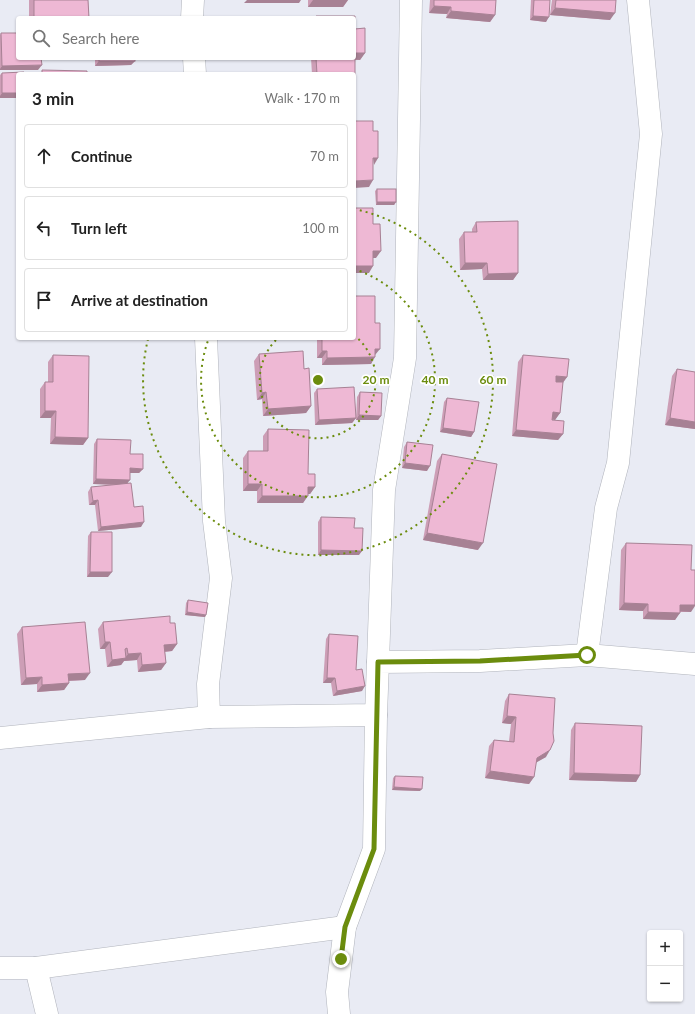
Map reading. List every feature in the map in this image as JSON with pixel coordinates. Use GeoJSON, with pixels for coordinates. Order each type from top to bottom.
{"type":"FeatureCollection","features":[{"type":"Feature","properties":{"kind":"street"},"geometry":{"type":"LineString","coordinates":[[192,16],[193,0]]}},
{"type":"Feature","properties":{"kind":"street"},"geometry":{"type":"LineString","coordinates":[[339,1014],[337,992],[345,927],[374,849],[376,715],[384,490],[405,358],[411,0]]}},
{"type":"Feature","properties":{"kind":"street"},"geometry":{"type":"LineString","coordinates":[[587,655],[606,508],[618,463],[651,134],[638,0]]}},
{"type":"Feature","properties":{"kind":"street"},"geometry":{"type":"LineString","coordinates":[[194,60],[195,72]]}},
{"type":"Feature","properties":{"kind":"street"},"geometry":{"type":"LineString","coordinates":[[206,340],[214,521],[220,578],[208,684],[209,717]]}},
{"type":"Feature","properties":{"kind":"street"},"geometry":{"type":"LineString","coordinates":[[378,662],[480,661],[587,655],[695,664]]}},
{"type":"Feature","properties":{"kind":"street"},"geometry":{"type":"LineString","coordinates":[[0,738],[209,717],[376,715]]}},
{"type":"Feature","properties":{"kind":"street"},"geometry":{"type":"LineString","coordinates":[[0,968],[36,968],[345,927]]}},
{"type":"Feature","properties":{"kind":"street"},"geometry":{"type":"LineString","coordinates":[[36,968],[48,1014]]}},
{"type":"Feature","properties":{"kind":"building"},"geometry":{"type":"Polygon","coordinates":[[[34,0],[88,0],[89,16],[34,16],[34,0]]]}},
{"type":"Feature","properties":{"kind":"building"},"geometry":{"type":"Polygon","coordinates":[[[434,0],[496,0],[495,15],[451,11],[451,7],[434,6],[434,0]]]}},
{"type":"Feature","properties":{"kind":"building"},"geometry":{"type":"Polygon","coordinates":[[[534,0],[550,0],[549,17],[533,16],[534,0]]]}},
{"type":"Feature","properties":{"kind":"building"},"geometry":{"type":"Polygon","coordinates":[[[556,0],[616,0],[615,13],[555,8],[556,0]]]}},
{"type":"Feature","properties":{"kind":"building"},"geometry":{"type":"Polygon","coordinates":[[[365,28],[365,53],[356,53],[356,29],[365,28]]]}},
{"type":"Feature","properties":{"kind":"building"},"geometry":{"type":"Polygon","coordinates":[[[1,33],[16,33],[16,60],[41,60],[42,65],[2,66],[1,33]]]}},
{"type":"Feature","properties":{"kind":"building"},"geometry":{"type":"Polygon","coordinates":[[[99,60],[135,60],[135,61],[99,60]]]}},
{"type":"Feature","properties":{"kind":"building"},"geometry":{"type":"Polygon","coordinates":[[[316,60],[355,60],[355,72],[317,72],[316,60]]]}},
{"type":"Feature","properties":{"kind":"building"},"geometry":{"type":"Polygon","coordinates":[[[42,70],[87,71],[87,72],[42,72],[42,70]]]}},
{"type":"Feature","properties":{"kind":"building"},"geometry":{"type":"Polygon","coordinates":[[[16,72],[16,93],[2,93],[2,73],[16,72]]]}},
{"type":"Feature","properties":{"kind":"building"},"geometry":{"type":"Polygon","coordinates":[[[356,121],[373,121],[373,131],[378,131],[378,158],[373,158],[373,180],[356,181],[356,121]]]}},
{"type":"Feature","properties":{"kind":"building"},"geometry":{"type":"Polygon","coordinates":[[[377,189],[396,189],[396,202],[377,202],[377,189]]]}},
{"type":"Feature","properties":{"kind":"building"},"geometry":{"type":"Polygon","coordinates":[[[356,208],[373,208],[373,224],[380,224],[381,251],[373,251],[373,266],[356,266],[356,208]]]}},
{"type":"Feature","properties":{"kind":"building"},"geometry":{"type":"Polygon","coordinates":[[[518,221],[518,273],[488,274],[487,263],[465,263],[464,232],[477,232],[476,222],[518,221]]]}},
{"type":"Feature","properties":{"kind":"building"},"geometry":{"type":"Polygon","coordinates":[[[356,296],[375,296],[375,323],[380,323],[380,349],[375,349],[375,357],[327,358],[327,351],[322,351],[322,340],[356,340],[356,296]]]}},
{"type":"Feature","properties":{"kind":"building"},"geometry":{"type":"Polygon","coordinates":[[[303,351],[304,369],[309,368],[311,406],[268,409],[266,392],[262,393],[259,354],[303,351]]]}},
{"type":"Feature","properties":{"kind":"building"},"geometry":{"type":"Polygon","coordinates":[[[53,355],[89,356],[88,438],[55,437],[56,411],[45,411],[45,382],[53,382],[53,355]]]}},
{"type":"Feature","properties":{"kind":"building"},"geometry":{"type":"Polygon","coordinates":[[[523,355],[569,359],[567,377],[556,376],[556,382],[563,382],[560,413],[553,412],[552,420],[564,421],[563,434],[516,430],[523,355]]]}},
{"type":"Feature","properties":{"kind":"building"},"geometry":{"type":"Polygon","coordinates":[[[677,369],[695,372],[695,422],[670,418],[677,369]]]}},
{"type":"Feature","properties":{"kind":"building"},"geometry":{"type":"Polygon","coordinates":[[[354,387],[356,418],[319,420],[317,389],[354,387]]]}},
{"type":"Feature","properties":{"kind":"building"},"geometry":{"type":"Polygon","coordinates":[[[360,392],[382,393],[381,416],[359,415],[360,392]]]}},
{"type":"Feature","properties":{"kind":"building"},"geometry":{"type":"Polygon","coordinates":[[[447,398],[479,402],[474,432],[443,428],[447,398]]]}},
{"type":"Feature","properties":{"kind":"building"},"geometry":{"type":"Polygon","coordinates":[[[268,429],[309,430],[308,474],[315,474],[315,487],[308,487],[308,496],[262,496],[262,484],[248,484],[248,451],[268,451],[268,429]]]}},
{"type":"Feature","properties":{"kind":"building"},"geometry":{"type":"Polygon","coordinates":[[[97,439],[131,440],[130,454],[143,454],[143,469],[130,468],[130,480],[96,479],[97,439]]]}},
{"type":"Feature","properties":{"kind":"building"},"geometry":{"type":"Polygon","coordinates":[[[407,442],[433,445],[430,466],[405,463],[407,442]]]}},
{"type":"Feature","properties":{"kind":"building"},"geometry":{"type":"Polygon","coordinates":[[[442,454],[497,464],[483,543],[427,533],[442,454]]]}},
{"type":"Feature","properties":{"kind":"building"},"geometry":{"type":"Polygon","coordinates":[[[131,483],[134,507],[143,506],[144,522],[101,527],[98,500],[93,501],[91,487],[131,483]]]}},
{"type":"Feature","properties":{"kind":"building"},"geometry":{"type":"Polygon","coordinates":[[[321,517],[355,518],[354,528],[363,528],[362,551],[321,550],[321,517]]]}},
{"type":"Feature","properties":{"kind":"building"},"geometry":{"type":"Polygon","coordinates":[[[91,532],[112,532],[112,572],[90,572],[91,532]]]}},
{"type":"Feature","properties":{"kind":"building"},"geometry":{"type":"Polygon","coordinates":[[[626,543],[692,545],[691,570],[695,570],[695,605],[680,605],[680,613],[648,612],[648,604],[624,603],[626,543]]]}},
{"type":"Feature","properties":{"kind":"building"},"geometry":{"type":"Polygon","coordinates":[[[188,600],[208,603],[206,615],[187,612],[188,600]]]}},
{"type":"Feature","properties":{"kind":"building"},"geometry":{"type":"Polygon","coordinates":[[[170,616],[170,623],[175,623],[177,644],[164,645],[166,663],[142,665],[141,653],[128,654],[127,648],[125,649],[126,658],[112,660],[110,642],[105,642],[103,622],[170,616]]]}},
{"type":"Feature","properties":{"kind":"building"},"geometry":{"type":"Polygon","coordinates":[[[85,622],[90,673],[68,674],[69,683],[42,685],[42,677],[26,678],[22,627],[85,622]]]}},
{"type":"Feature","properties":{"kind":"building"},"geometry":{"type":"Polygon","coordinates":[[[329,634],[358,636],[356,670],[362,669],[365,686],[337,691],[335,678],[327,678],[329,634]]]}},
{"type":"Feature","properties":{"kind":"building"},"geometry":{"type":"Polygon","coordinates":[[[509,694],[555,698],[554,741],[550,750],[537,758],[534,777],[490,771],[494,740],[514,742],[516,717],[507,716],[509,694]]]}},
{"type":"Feature","properties":{"kind":"building"},"geometry":{"type":"Polygon","coordinates":[[[575,723],[642,726],[640,775],[574,773],[575,723]]]}},
{"type":"Feature","properties":{"kind":"building"},"geometry":{"type":"Polygon","coordinates":[[[395,776],[423,777],[422,789],[394,787],[395,776]]]}},
{"type":"Feature","properties":{"kind":"route"},"geometry":{"type":"LineString","coordinates":[[341,959],[345,927],[374,849],[378,662],[480,661],[587,655]]}}]}
